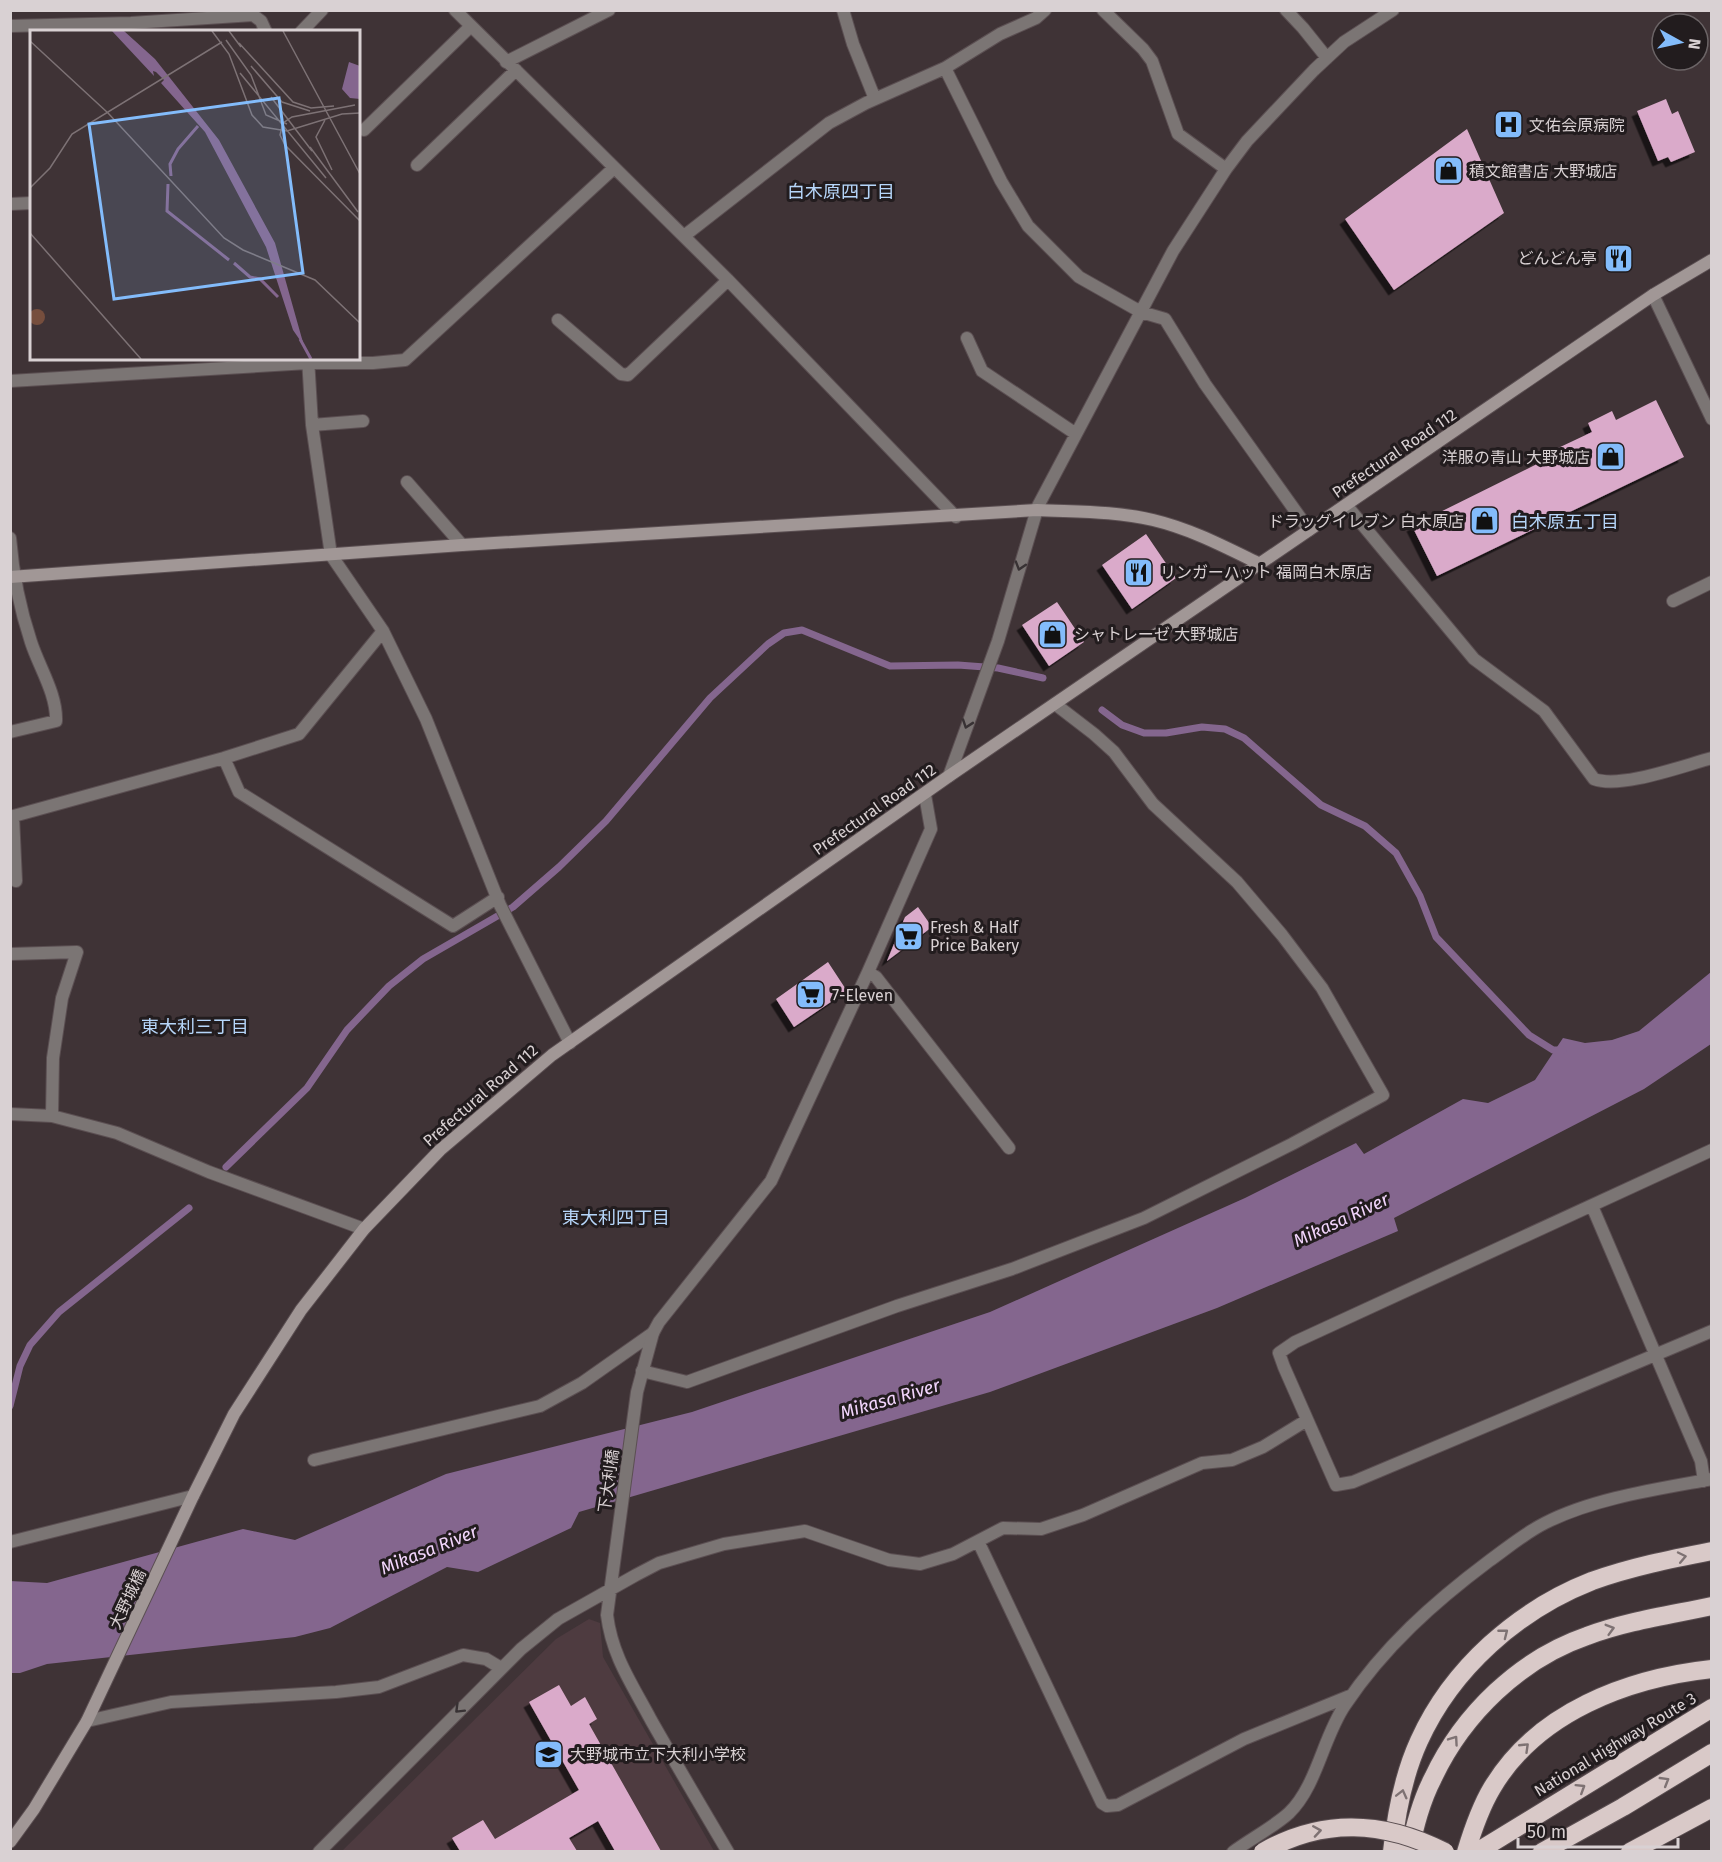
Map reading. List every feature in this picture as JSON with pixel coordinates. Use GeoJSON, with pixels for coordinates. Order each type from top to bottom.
{"type":"FeatureCollection","features":[{"type":"Feature","properties":{"kind":"highway"},"geometry":{"type":"LineString","coordinates":[[1392,1851],[1406,1776],[1419,1741],[1438,1707],[1463,1673],[1492,1642],[1553,1599],[1592,1582],[1634,1568],[1712,1551]]}},
{"type":"Feature","properties":{"kind":"highway"},"geometry":{"type":"LineString","coordinates":[[1409,1851],[1419,1810],[1432,1778],[1451,1744],[1476,1711],[1512,1678],[1547,1654],[1586,1636],[1629,1623],[1712,1606]]}},
{"type":"Feature","properties":{"kind":"highway"},"geometry":{"type":"LineString","coordinates":[[1466,1851],[1477,1818],[1492,1787],[1513,1759],[1538,1735],[1568,1714],[1602,1696],[1683,1672],[1712,1669]]}},
{"type":"Feature","properties":{"kind":"highway","name":"National Highway Route 3"},"geometry":{"type":"LineString","coordinates":[[1477,1851],[1712,1708]]}},
{"type":"Feature","properties":{"kind":"highway"},"geometry":{"type":"LineString","coordinates":[[1542,1851],[1623,1807],[1712,1753]]}},
{"type":"Feature","properties":{"kind":"highway"},"geometry":{"type":"LineString","coordinates":[[1630,1851],[1712,1808]]}},
{"type":"Feature","properties":{"kind":"highway"},"geometry":{"type":"LineString","coordinates":[[1263,1851],[1279,1842],[1305,1833],[1335,1828],[1363,1827],[1391,1830],[1422,1840],[1445,1851]]}},
{"type":"Feature","properties":{"kind":"main road","name":"Prefectural Road 112"},"geometry":{"type":"LineString","coordinates":[[185,1515],[234,1414],[301,1310],[364,1229],[440,1150],[552,1055],[949,776],[1653,295],[1712,260]]}},
{"type":"Feature","properties":{"kind":"main road"},"geometry":{"type":"LineString","coordinates":[[12,576],[462,545],[956,517],[1037,510],[1103,513],[1152,520],[1204,537],[1260,564]]}},
{"type":"Feature","properties":{"kind":"main road","name":"大野城橋"},"geometry":{"type":"LineString","coordinates":[[87,1721],[185,1515]]}},
{"type":"Feature","properties":{"kind":"main road"},"geometry":{"type":"LineString","coordinates":[[10,1842],[34,1809],[87,1721]]}},
{"type":"Feature","properties":{"kind":"street"},"geometry":{"type":"LineString","coordinates":[[302,30],[322,10]]}},
{"type":"Feature","properties":{"kind":"street"},"geometry":{"type":"LineString","coordinates":[[455,10],[728,280],[956,517]]}},
{"type":"Feature","properties":{"kind":"street"},"geometry":{"type":"LineString","coordinates":[[417,165],[511,66],[609,10]]}},
{"type":"Feature","properties":{"kind":"street"},"geometry":{"type":"LineString","coordinates":[[843,10],[853,44],[875,99]]}},
{"type":"Feature","properties":{"kind":"street"},"geometry":{"type":"LineString","coordinates":[[684,236],[829,123],[875,99],[945,68],[1000,34],[1036,18],[1045,10]]}},
{"type":"Feature","properties":{"kind":"street"},"geometry":{"type":"LineString","coordinates":[[1103,10],[1143,49],[1152,61],[1178,134],[1226,169]]}},
{"type":"Feature","properties":{"kind":"street"},"geometry":{"type":"LineString","coordinates":[[1286,10],[1327,58]]}},
{"type":"Feature","properties":{"kind":"street"},"geometry":{"type":"LineString","coordinates":[[949,776],[988,667],[1037,510],[1173,251],[1247,141],[1344,42],[1392,10]]}},
{"type":"Feature","properties":{"kind":"street"},"geometry":{"type":"LineString","coordinates":[[10,26],[130,17],[253,15],[261,21],[265,30]]}},
{"type":"Feature","properties":{"kind":"street"},"geometry":{"type":"LineString","coordinates":[[364,130],[471,26]]}},
{"type":"Feature","properties":{"kind":"street"},"geometry":{"type":"LineString","coordinates":[[945,68],[1001,181],[1028,226],[1078,277],[1141,312],[1165,319],[1205,384],[1309,530]]}},
{"type":"Feature","properties":{"kind":"street"},"geometry":{"type":"LineString","coordinates":[[10,381],[308,361],[373,363],[405,360],[614,168]]}},
{"type":"Feature","properties":{"kind":"street"},"geometry":{"type":"LineString","coordinates":[[10,204],[30,202]]}},
{"type":"Feature","properties":{"kind":"street"},"geometry":{"type":"LineString","coordinates":[[558,320],[621,374],[628,375],[728,280]]}},
{"type":"Feature","properties":{"kind":"street"},"geometry":{"type":"LineString","coordinates":[[1653,295],[1712,418]]}},
{"type":"Feature","properties":{"kind":"street"},"geometry":{"type":"LineString","coordinates":[[967,338],[982,371],[1076,434]]}},
{"type":"Feature","properties":{"kind":"street"},"geometry":{"type":"LineString","coordinates":[[308,361],[312,425],[331,555],[383,631],[426,719],[507,919],[570,1043]]}},
{"type":"Feature","properties":{"kind":"street"},"geometry":{"type":"LineString","coordinates":[[312,425],[363,421]]}},
{"type":"Feature","properties":{"kind":"street"},"geometry":{"type":"LineString","coordinates":[[407,482],[462,545]]}},
{"type":"Feature","properties":{"kind":"street"},"geometry":{"type":"LineString","coordinates":[[1347,506],[1474,659],[1544,711],[1594,779],[1602,782],[1618,782],[1712,758]]}},
{"type":"Feature","properties":{"kind":"street"},"geometry":{"type":"LineString","coordinates":[[10,538],[12,576],[32,644],[56,708],[56,721],[10,732]]}},
{"type":"Feature","properties":{"kind":"street"},"geometry":{"type":"LineString","coordinates":[[1673,601],[1712,582]]}},
{"type":"Feature","properties":{"kind":"street"},"geometry":{"type":"LineString","coordinates":[[16,881],[12,816],[224,758],[299,734],[383,631]]}},
{"type":"Feature","properties":{"kind":"street"},"geometry":{"type":"LineString","coordinates":[[642,1371],[687,1382],[897,1306],[1012,1269],[1144,1218],[1292,1144],[1383,1095],[1322,988],[1282,935],[1237,882],[1153,804],[1114,752],[1055,704]]}},
{"type":"Feature","properties":{"kind":"street"},"geometry":{"type":"LineString","coordinates":[[224,758],[239,792],[453,926],[499,901]]}},
{"type":"Feature","properties":{"kind":"street"},"geometry":{"type":"LineString","coordinates":[[314,1460],[540,1406],[582,1383],[653,1333],[771,1180],[868,972],[931,829],[924,795]]}},
{"type":"Feature","properties":{"kind":"street"},"geometry":{"type":"LineString","coordinates":[[10,954],[77,952],[61,1008],[53,1058],[52,1116]]}},
{"type":"Feature","properties":{"kind":"street"},"geometry":{"type":"LineString","coordinates":[[868,972],[876,977],[1009,1148]]}},
{"type":"Feature","properties":{"kind":"street"},"geometry":{"type":"LineString","coordinates":[[10,1114],[52,1116],[117,1133],[208,1172],[364,1229]]}},
{"type":"Feature","properties":{"kind":"street"},"geometry":{"type":"LineString","coordinates":[[1712,1150],[1295,1341],[1279,1353],[1336,1485],[1353,1482],[1712,1331]]}},
{"type":"Feature","properties":{"kind":"street"},"geometry":{"type":"LineString","coordinates":[[1233,1851],[1289,1813],[1305,1790],[1323,1754],[1337,1717],[1363,1678],[1402,1634],[1470,1576],[1545,1523],[1584,1507],[1708,1480],[1592,1206]]}},
{"type":"Feature","properties":{"kind":"street","name":"下大利橋"},"geometry":{"type":"LineString","coordinates":[[653,1333],[637,1392],[607,1615],[610,1636],[617,1658],[670,1754],[728,1851]]}},
{"type":"Feature","properties":{"kind":"street"},"geometry":{"type":"LineString","coordinates":[[319,1851],[521,1649],[558,1619],[659,1563],[724,1544],[805,1531],[889,1560],[920,1564],[953,1554],[1003,1528],[1041,1529],[1083,1515],[1202,1463],[1232,1460],[1263,1447],[1307,1420]]}},
{"type":"Feature","properties":{"kind":"street"},"geometry":{"type":"LineString","coordinates":[[10,1542],[193,1496]]}},
{"type":"Feature","properties":{"kind":"street"},"geometry":{"type":"LineString","coordinates":[[978,1541],[1102,1803],[1107,1806],[1118,1805],[1244,1739],[1352,1695]]}},
{"type":"Feature","properties":{"kind":"street"},"geometry":{"type":"LineString","coordinates":[[87,1721],[171,1702],[336,1692],[379,1687],[464,1655],[486,1659],[501,1668]]}},
{"type":"Feature","properties":{"kind":"shaded area","name":"大野城市立下大利小学校"},"geometry":{"type":"Polygon","coordinates":[[[589,1619],[600,1623],[603,1657],[714,1851],[341,1852],[556,1639],[589,1619]]]}},
{"type":"Feature","properties":{"kind":"water","name":"Mikasa River"},"geometry":{"type":"Polygon","coordinates":[[[1711,972],[1711,1044],[1644,1089],[1394,1218],[1398,1231],[1217,1308],[990,1392],[579,1512],[571,1528],[478,1572],[447,1567],[330,1628],[295,1637],[47,1664],[20,1673],[11,1673],[10,1581],[47,1583],[243,1529],[295,1540],[446,1474],[692,1412],[990,1312],[1245,1198],[1356,1143],[1364,1154],[1463,1099],[1488,1103],[1535,1080],[1563,1038],[1585,1043],[1612,1040],[1639,1031],[1711,972]]]}},
{"type":"Feature","properties":{"kind":"building"},"geometry":{"type":"Polygon","coordinates":[[[1666,99],[1672,114],[1678,111],[1695,152],[1671,162],[1668,157],[1658,161],[1637,111],[1666,99]]]}},
{"type":"Feature","properties":{"kind":"building","name":"積文館書店 大野城店"},"geometry":{"type":"Polygon","coordinates":[[[1467,129],[1504,213],[1394,290],[1345,219],[1467,129]]]}},
{"type":"Feature","properties":{"kind":"building"},"geometry":{"type":"Polygon","coordinates":[[[1656,400],[1684,457],[1437,576],[1412,526],[1541,462],[1539,457],[1592,432],[1588,423],[1612,411],[1616,420],[1656,400]]]}},
{"type":"Feature","properties":{"kind":"building","name":"リンガーハット 福岡白木原店"},"geometry":{"type":"Polygon","coordinates":[[[1146,534],[1176,578],[1132,609],[1102,565],[1146,534]]]}},
{"type":"Feature","properties":{"kind":"building","name":"シャトレーゼ 大野城店"},"geometry":{"type":"Polygon","coordinates":[[[1057,602],[1084,642],[1049,666],[1022,625],[1057,602]]]}},
{"type":"Feature","properties":{"kind":"building","name":"Fresh & Half Price Bakery"},"geometry":{"type":"Polygon","coordinates":[[[918,907],[932,927],[887,961],[905,917],[918,907]]]}},
{"type":"Feature","properties":{"kind":"building","name":"7-Eleven"},"geometry":{"type":"Polygon","coordinates":[[[828,962],[847,991],[794,1027],[776,999],[828,962]]]}},
{"type":"Feature","properties":{"kind":"building"},"geometry":{"type":"Polygon","coordinates":[[[559,1685],[571,1706],[585,1697],[597,1719],[589,1724],[661,1851],[615,1851],[598,1821],[569,1838],[577,1851],[460,1851],[452,1838],[483,1820],[495,1839],[579,1790],[529,1702],[559,1685]]]}},
{"type":"Feature","properties":{"kind":"waterway"},"geometry":{"type":"LineString","coordinates":[[226,1167],[307,1088],[347,1030],[389,986],[423,959],[513,907],[559,867],[606,821],[710,698],[768,644],[784,633],[802,630],[890,666],[958,665],[998,668],[1043,678]]}},
{"type":"Feature","properties":{"kind":"waterway"},"geometry":{"type":"LineString","coordinates":[[1102,710],[1122,725],[1144,733],[1166,733],[1202,727],[1225,729],[1244,738],[1321,805],[1365,826],[1396,853],[1420,896],[1436,937],[1529,1035],[1553,1050],[1563,1050]]}},
{"type":"Feature","properties":{"kind":"waterway"},"geometry":{"type":"LineString","coordinates":[[10,1406],[20,1366],[30,1345],[59,1312],[189,1208]]}},
{"type":"Feature","properties":{"kind":"place","name":"文佑会原病院"},"geometry":{"type":"Point","coordinates":[1508,125]}},
{"type":"Feature","properties":{"kind":"place","name":"積文館書店 大野城店"},"geometry":{"type":"Point","coordinates":[1448,171]}},
{"type":"Feature","properties":{"kind":"place","name":"どんどん亭"},"geometry":{"type":"Point","coordinates":[1618,258]}},
{"type":"Feature","properties":{"kind":"place","name":"洋服の青山 大野城店"},"geometry":{"type":"Point","coordinates":[1611,457]}},
{"type":"Feature","properties":{"kind":"place","name":"ドラッグイレブン 白木原店"},"geometry":{"type":"Point","coordinates":[1485,521]}},
{"type":"Feature","properties":{"kind":"place","name":"リンガーハット 福岡白木原店"},"geometry":{"type":"Point","coordinates":[1139,572]}},
{"type":"Feature","properties":{"kind":"place","name":"シャトレーゼ 大野城店"},"geometry":{"type":"Point","coordinates":[1053,634]}},
{"type":"Feature","properties":{"kind":"place","name":"Fresh & Half Price Bakery"},"geometry":{"type":"Point","coordinates":[909,936]}},
{"type":"Feature","properties":{"kind":"place","name":"7-Eleven"},"geometry":{"type":"Point","coordinates":[811,995]}},
{"type":"Feature","properties":{"kind":"place","name":"大野城市立下大利小学校"},"geometry":{"type":"Point","coordinates":[549,1754]}},
{"type":"Feature","properties":{"kind":"district","name":"白木原四丁目"},"geometry":{"type":"Point","coordinates":[841,192]}},
{"type":"Feature","properties":{"kind":"district","name":"白木原五丁目"},"geometry":{"type":"Point","coordinates":[1565,522]}},
{"type":"Feature","properties":{"kind":"district","name":"東大利三丁目"},"geometry":{"type":"Point","coordinates":[195,1027]}},
{"type":"Feature","properties":{"kind":"district","name":"東大利四丁目"},"geometry":{"type":"Point","coordinates":[616,1218]}}]}
